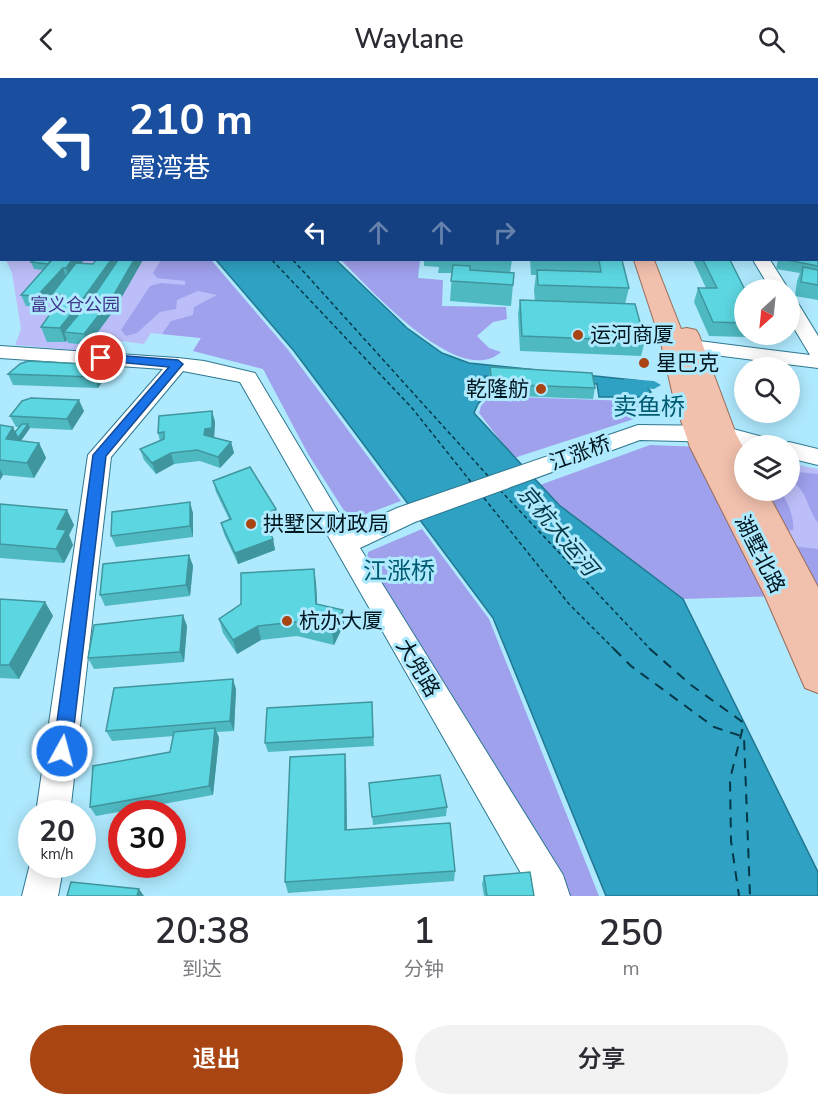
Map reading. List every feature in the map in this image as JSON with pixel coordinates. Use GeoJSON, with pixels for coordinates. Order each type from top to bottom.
{"type":"FeatureCollection","features":[{"type":"Feature","properties":{"kind":"main road"},"geometry":{"type":"LineString","coordinates":[[644,261],[672,339],[687,400],[734,464]]}},
{"type":"Feature","properties":{"kind":"main road"},"geometry":{"type":"LineString","coordinates":[[659,261],[691,346],[711,434]]}},
{"type":"Feature","properties":{"kind":"main road","name":"湖墅北路"},"geometry":{"type":"LineString","coordinates":[[711,434],[704,447],[782,596],[818,676]]}},
{"type":"Feature","properties":{"kind":"main road","name":"湖墅北路"},"geometry":{"type":"LineString","coordinates":[[757,501],[818,621]]}},
{"type":"Feature","properties":{"kind":"street"},"geometry":{"type":"LineString","coordinates":[[763,261],[773,279]]}},
{"type":"Feature","properties":{"kind":"street"},"geometry":{"type":"LineString","coordinates":[[800,322],[818,352]]}},
{"type":"Feature","properties":{"kind":"street"},"geometry":{"type":"LineString","coordinates":[[691,346],[818,362]]}},
{"type":"Feature","properties":{"kind":"street","name":"大兜路"},"geometry":{"type":"LineString","coordinates":[[0,352],[178,364],[204,367],[248,378],[344,544],[550,888],[552,896]]}},
{"type":"Feature","properties":{"kind":"street"},"geometry":{"type":"LineString","coordinates":[[55,800],[100,455],[178,364]]}},
{"type":"Feature","properties":{"kind":"street","name":"江涨桥"},"geometry":{"type":"LineString","coordinates":[[344,544],[406,515],[638,432],[711,434],[734,439]]}},
{"type":"Feature","properties":{"kind":"street"},"geometry":{"type":"LineString","coordinates":[[800,452],[818,456]]}},
{"type":"Feature","properties":{"kind":"street"},"geometry":{"type":"LineString","coordinates":[[40,896],[43,878]]}},
{"type":"Feature","properties":{"kind":"green space","name":"富义仓公园"},"geometry":{"type":"Polygon","coordinates":[[[6,261],[212,261],[289,351],[193,351],[201,338],[151,333],[144,344],[105,339],[96,352],[15,345],[21,329],[12,273],[6,261]]]}},
{"type":"Feature","properties":{"kind":"green space"},"geometry":{"type":"Polygon","coordinates":[[[800,465],[818,469],[818,617],[765,501],[800,501],[800,465]]]}},
{"type":"Feature","properties":{"kind":"shaded area"},"geometry":{"type":"Polygon","coordinates":[[[160,261],[212,261],[289,351],[401,501],[350,520],[308,454],[263,369],[193,351],[201,338],[162,334],[171,321],[193,315],[194,307],[217,295],[198,291],[177,300],[176,309],[160,312],[137,333],[126,336],[121,330],[150,286],[161,283],[185,285],[185,281],[157,278],[153,273],[160,261]]]}},
{"type":"Feature","properties":{"kind":"shaded area"},"geometry":{"type":"Polygon","coordinates":[[[342,261],[420,261],[418,278],[443,280],[442,306],[506,307],[507,319],[493,322],[477,336],[489,348],[501,352],[483,360],[462,357],[439,347],[393,311],[342,261]]]}},
{"type":"Feature","properties":{"kind":"shaded area"},"geometry":{"type":"Polygon","coordinates":[[[490,396],[659,402],[662,414],[634,419],[514,458],[479,413],[481,406],[490,396]]]}},
{"type":"Feature","properties":{"kind":"shaded area"},"geometry":{"type":"Polygon","coordinates":[[[650,445],[704,447],[782,596],[683,599],[559,505],[540,485],[650,445]]]}},
{"type":"Feature","properties":{"kind":"shaded area"},"geometry":{"type":"Polygon","coordinates":[[[800,472],[818,474],[818,523],[811,510],[800,489],[800,472]]]}},
{"type":"Feature","properties":{"kind":"shaded area"},"geometry":{"type":"Polygon","coordinates":[[[772,501],[787,502],[793,530],[786,531],[772,501]]]}},
{"type":"Feature","properties":{"kind":"shaded area"},"geometry":{"type":"Polygon","coordinates":[[[422,529],[489,619],[599,896],[560,896],[367,560],[368,552],[422,529]]]}},
{"type":"Feature","properties":{"kind":"shaded area"},"geometry":{"type":"Polygon","coordinates":[[[791,546],[818,549],[818,603],[791,546]]]}},
{"type":"Feature","properties":{"kind":"water","name":"京杭大运河"},"geometry":{"type":"Polygon","coordinates":[[[217,261],[337,261],[407,328],[442,353],[469,363],[643,381],[651,392],[642,397],[599,397],[597,384],[485,376],[486,395],[474,413],[559,505],[683,599],[818,872],[818,896],[606,896],[493,618],[294,351],[217,261]]]}},
{"type":"Feature","properties":{"kind":"building"},"geometry":{"type":"Polygon","coordinates":[[[32,261],[50,261],[48,264],[31,262],[32,261]]]}},
{"type":"Feature","properties":{"kind":"building"},"geometry":{"type":"Polygon","coordinates":[[[51,261],[71,261],[37,296],[21,295],[51,261]]]}},
{"type":"Feature","properties":{"kind":"building"},"geometry":{"type":"Polygon","coordinates":[[[95,261],[110,261],[60,328],[41,327],[63,295],[52,294],[76,263],[93,264],[95,261]]]}},
{"type":"Feature","properties":{"kind":"building"},"geometry":{"type":"Polygon","coordinates":[[[117,261],[133,261],[112,298],[84,334],[64,332],[93,297],[117,261]]]}},
{"type":"Feature","properties":{"kind":"building"},"geometry":{"type":"Polygon","coordinates":[[[599,261],[622,261],[629,288],[538,285],[537,270],[601,272],[599,261]]]}},
{"type":"Feature","properties":{"kind":"building"},"geometry":{"type":"Polygon","coordinates":[[[704,261],[730,261],[740,279],[734,279],[734,323],[713,322],[698,288],[717,288],[704,261]]]}},
{"type":"Feature","properties":{"kind":"building"},"geometry":{"type":"Polygon","coordinates":[[[792,261],[818,261],[818,266],[792,261]]]}},
{"type":"Feature","properties":{"kind":"building"},"geometry":{"type":"Polygon","coordinates":[[[453,265],[470,266],[470,270],[514,273],[513,285],[451,281],[453,265]]]}},
{"type":"Feature","properties":{"kind":"building"},"geometry":{"type":"Polygon","coordinates":[[[803,267],[818,270],[818,285],[801,282],[803,267]]]}},
{"type":"Feature","properties":{"kind":"building"},"geometry":{"type":"Polygon","coordinates":[[[520,300],[635,304],[645,341],[522,336],[520,300]]]}},
{"type":"Feature","properties":{"kind":"building"},"geometry":{"type":"Polygon","coordinates":[[[28,361],[102,365],[94,377],[8,374],[20,364],[28,361]]]}},
{"type":"Feature","properties":{"kind":"building"},"geometry":{"type":"Polygon","coordinates":[[[490,367],[592,373],[595,388],[492,384],[490,367]]]}},
{"type":"Feature","properties":{"kind":"building"},"geometry":{"type":"Polygon","coordinates":[[[31,398],[79,400],[67,419],[10,416],[22,401],[31,398]]]}},
{"type":"Feature","properties":{"kind":"building"},"geometry":{"type":"Polygon","coordinates":[[[212,411],[212,428],[205,429],[204,435],[231,442],[218,457],[197,450],[171,453],[152,463],[140,449],[164,439],[164,432],[158,433],[159,416],[212,411]]]}},
{"type":"Feature","properties":{"kind":"building"},"geometry":{"type":"Polygon","coordinates":[[[22,424],[28,424],[18,438],[15,432],[22,424]]]}},
{"type":"Feature","properties":{"kind":"building"},"geometry":{"type":"Polygon","coordinates":[[[0,425],[13,427],[6,439],[39,443],[27,463],[0,460],[0,425]]]}},
{"type":"Feature","properties":{"kind":"building","name":"拱墅区财政局"},"geometry":{"type":"Polygon","coordinates":[[[250,467],[276,509],[262,516],[273,539],[235,553],[221,523],[231,519],[213,481],[250,467]]]}},
{"type":"Feature","properties":{"kind":"building"},"geometry":{"type":"Polygon","coordinates":[[[190,502],[190,526],[111,536],[112,512],[190,502]]]}},
{"type":"Feature","properties":{"kind":"building"},"geometry":{"type":"Polygon","coordinates":[[[0,504],[67,510],[57,529],[66,530],[56,549],[0,544],[0,504]]]}},
{"type":"Feature","properties":{"kind":"building"},"geometry":{"type":"Polygon","coordinates":[[[189,555],[186,585],[100,595],[103,564],[189,555]]]}},
{"type":"Feature","properties":{"kind":"building","name":"杭办大厦"},"geometry":{"type":"Polygon","coordinates":[[[314,569],[316,604],[343,610],[332,631],[295,622],[258,626],[233,640],[219,619],[241,604],[241,573],[314,569]]]}},
{"type":"Feature","properties":{"kind":"building"},"geometry":{"type":"Polygon","coordinates":[[[0,599],[45,602],[9,665],[0,665],[0,599]]]}},
{"type":"Feature","properties":{"kind":"building"},"geometry":{"type":"Polygon","coordinates":[[[183,615],[180,652],[88,658],[94,625],[183,615]]]}},
{"type":"Feature","properties":{"kind":"building"},"geometry":{"type":"Polygon","coordinates":[[[233,679],[230,721],[106,731],[114,688],[233,679]]]}},
{"type":"Feature","properties":{"kind":"building"},"geometry":{"type":"Polygon","coordinates":[[[372,702],[373,737],[265,743],[267,708],[372,702]]]}},
{"type":"Feature","properties":{"kind":"building"},"geometry":{"type":"Polygon","coordinates":[[[215,728],[209,786],[130,800],[108,800],[108,804],[96,806],[96,800],[91,800],[93,766],[170,752],[174,732],[215,728]]]}},
{"type":"Feature","properties":{"kind":"building"},"geometry":{"type":"Polygon","coordinates":[[[345,754],[345,830],[450,823],[455,871],[285,882],[290,757],[345,754]]]}},
{"type":"Feature","properties":{"kind":"building"},"geometry":{"type":"Polygon","coordinates":[[[440,775],[447,807],[372,817],[369,783],[440,775]]]}},
{"type":"Feature","properties":{"kind":"building"},"geometry":{"type":"Polygon","coordinates":[[[530,872],[534,896],[487,896],[484,876],[530,872]]]}},
{"type":"Feature","properties":{"kind":"building"},"geometry":{"type":"Polygon","coordinates":[[[71,882],[139,889],[137,896],[67,896],[71,882]]]}},
{"type":"Feature","properties":{"kind":"waterway"},"geometry":{"type":"LineString","coordinates":[[625,383],[654,385]]}},
{"type":"Feature","properties":{"kind":"ferry route"},"geometry":{"type":"LineString","coordinates":[[273,261],[412,408],[471,482]]}},
{"type":"Feature","properties":{"kind":"ferry route"},"geometry":{"type":"LineString","coordinates":[[294,261],[489,477]]}},
{"type":"Feature","properties":{"kind":"ferry route"},"geometry":{"type":"LineString","coordinates":[[500,490],[651,650]]}},
{"type":"Feature","properties":{"kind":"ferry route"},"geometry":{"type":"LineString","coordinates":[[484,498],[569,604],[631,666],[714,727],[741,736]]}},
{"type":"Feature","properties":{"kind":"ferry route"},"geometry":{"type":"LineString","coordinates":[[651,650],[691,685],[744,723],[741,736]]}},
{"type":"Feature","properties":{"kind":"ferry route"},"geometry":{"type":"LineString","coordinates":[[739,896],[731,841],[730,779],[741,736]]}},
{"type":"Feature","properties":{"kind":"ferry route"},"geometry":{"type":"LineString","coordinates":[[741,736],[744,737],[750,896]]}},
{"type":"Feature","properties":{"kind":"place","name":"运河商厦"},"geometry":{"type":"Point","coordinates":[578,335]}},
{"type":"Feature","properties":{"kind":"place","name":"星巴克"},"geometry":{"type":"Point","coordinates":[644,363]}},
{"type":"Feature","properties":{"kind":"place","name":"乾隆舫"},"geometry":{"type":"Point","coordinates":[541,389]}},
{"type":"Feature","properties":{"kind":"place","name":"拱墅区财政局"},"geometry":{"type":"Point","coordinates":[251,524]}},
{"type":"Feature","properties":{"kind":"place","name":"杭办大厦"},"geometry":{"type":"Point","coordinates":[287,621]}},
{"type":"Feature","properties":{"kind":"district","name":"卖鱼桥"},"geometry":{"type":"Point","coordinates":[649,407]}},
{"type":"Feature","properties":{"kind":"district","name":"江涨桥"},"geometry":{"type":"Point","coordinates":[399,571]}},
{"type":"Feature","properties":{"kind":"route"},"geometry":{"type":"LineString","coordinates":[[62,751],[100,455],[178,364],[101,358]]}}]}
